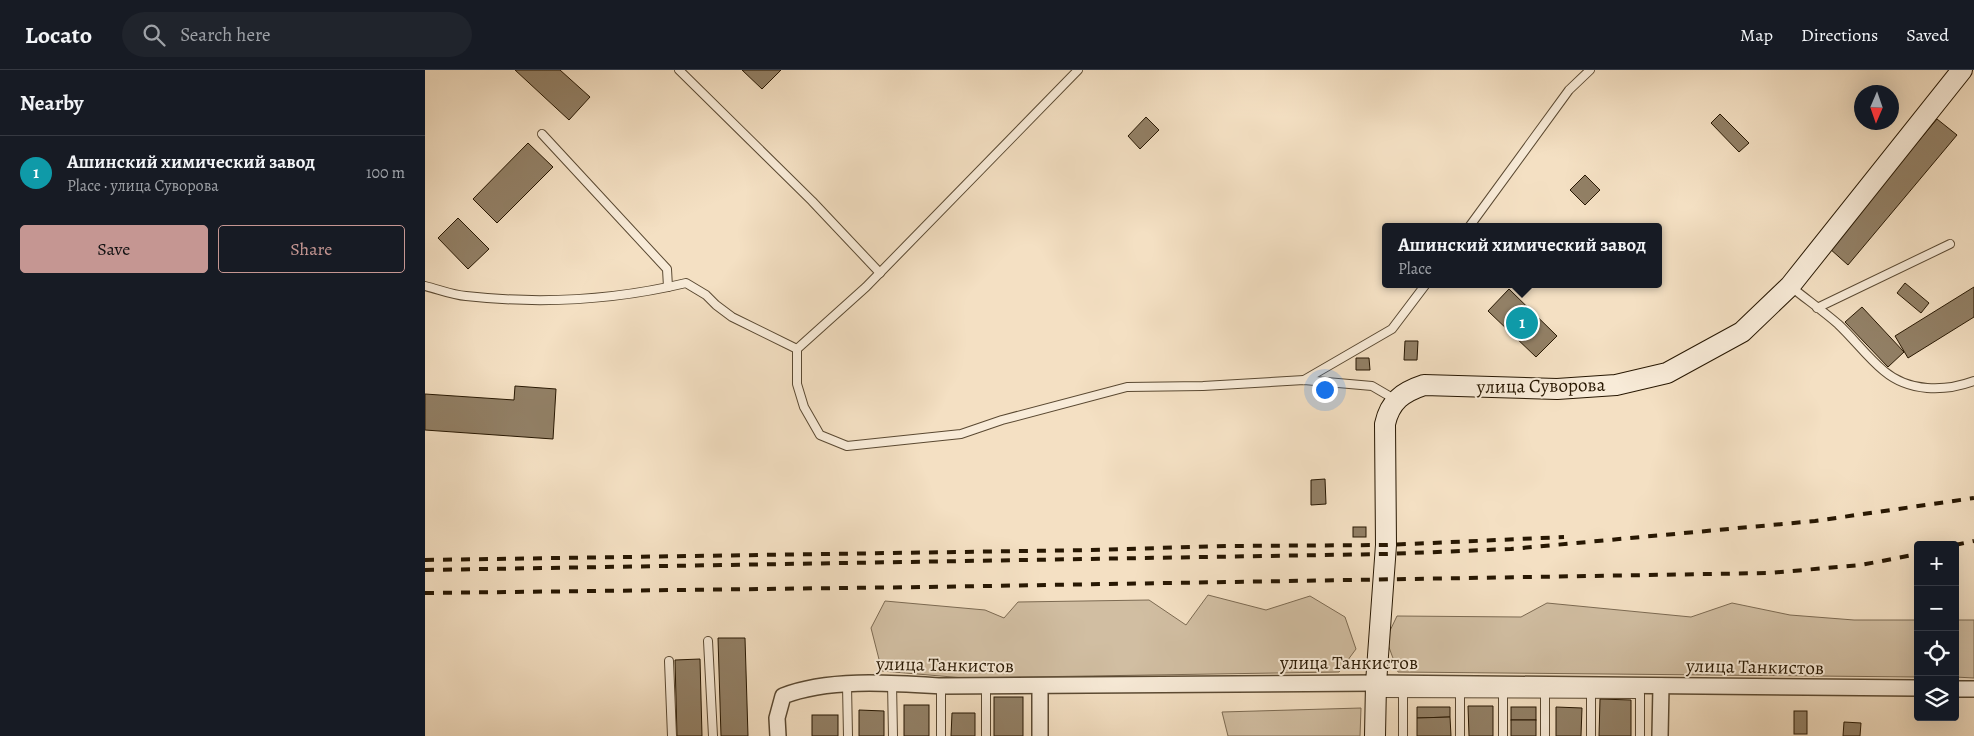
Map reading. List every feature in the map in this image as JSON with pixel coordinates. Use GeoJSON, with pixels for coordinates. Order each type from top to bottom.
{"type":"FeatureCollection","features":[{"type":"Feature","properties":{"kind":"street","name":"улица Суворова"},"geometry":{"type":"LineString","coordinates":[[1396,400],[1411,390],[1424,385],[1557,389],[1616,385],[1667,374],[1742,332],[1790,286],[1962,70]]}},
{"type":"Feature","properties":{"kind":"street"},"geometry":{"type":"LineString","coordinates":[[1375,736],[1376,688],[1386,545],[1385,424],[1388,410],[1396,400]]}},
{"type":"Feature","properties":{"kind":"street","name":"улица Танкистов"},"geometry":{"type":"LineString","coordinates":[[778,736],[777,718],[783,696],[800,689],[892,683],[941,686],[1914,688]]}},
{"type":"Feature","properties":{"kind":"street"},"geometry":{"type":"LineString","coordinates":[[1040,686],[1040,736]]}},
{"type":"Feature","properties":{"kind":"street"},"geometry":{"type":"LineString","coordinates":[[1660,736],[1661,686]]}},
{"type":"Feature","properties":{"kind":"street"},"geometry":{"type":"LineString","coordinates":[[1959,689],[1974,689]]}},
{"type":"Feature","properties":{"kind":"lane"},"geometry":{"type":"LineString","coordinates":[[679,70],[806,194],[880,273]]}},
{"type":"Feature","properties":{"kind":"lane"},"geometry":{"type":"LineString","coordinates":[[1078,70],[880,273],[797,349],[797,384],[803,407],[820,435],[847,446],[961,434],[1002,420],[1127,387],[1203,386],[1304,380],[1372,386],[1396,400]]}},
{"type":"Feature","properties":{"kind":"lane"},"geometry":{"type":"LineString","coordinates":[[1472,223],[1569,90],[1590,70]]}},
{"type":"Feature","properties":{"kind":"lane"},"geometry":{"type":"LineString","coordinates":[[542,134],[667,268],[668,287]]}},
{"type":"Feature","properties":{"kind":"lane"},"geometry":{"type":"LineString","coordinates":[[1817,308],[1950,244]]}},
{"type":"Feature","properties":{"kind":"lane"},"geometry":{"type":"LineString","coordinates":[[425,286],[464,296],[535,300],[648,292],[686,283],[706,295],[732,317],[797,349]]}},
{"type":"Feature","properties":{"kind":"lane"},"geometry":{"type":"LineString","coordinates":[[1790,286],[1838,324],[1884,371],[1902,383],[1921,388],[1941,388],[1960,387],[1974,381]]}},
{"type":"Feature","properties":{"kind":"lane"},"geometry":{"type":"LineString","coordinates":[[1304,380],[1392,329],[1423,288]]}},
{"type":"Feature","properties":{"kind":"lane"},"geometry":{"type":"LineString","coordinates":[[708,641],[713,736]]}},
{"type":"Feature","properties":{"kind":"lane"},"geometry":{"type":"LineString","coordinates":[[669,661],[672,736]]}},
{"type":"Feature","properties":{"kind":"lane"},"geometry":{"type":"LineString","coordinates":[[892,683],[893,736]]}},
{"type":"Feature","properties":{"kind":"lane"},"geometry":{"type":"LineString","coordinates":[[847,685],[848,736]]}},
{"type":"Feature","properties":{"kind":"lane"},"geometry":{"type":"LineString","coordinates":[[941,686],[941,736]]}},
{"type":"Feature","properties":{"kind":"lane"},"geometry":{"type":"LineString","coordinates":[[986,686],[987,736]]}},
{"type":"Feature","properties":{"kind":"lane"},"geometry":{"type":"LineString","coordinates":[[1376,688],[1403,693],[1640,694],[1640,736]]}},
{"type":"Feature","properties":{"kind":"lane"},"geometry":{"type":"LineString","coordinates":[[1403,693],[1403,736]]}},
{"type":"Feature","properties":{"kind":"lane"},"geometry":{"type":"LineString","coordinates":[[1460,693],[1460,736]]}},
{"type":"Feature","properties":{"kind":"lane"},"geometry":{"type":"LineString","coordinates":[[1503,693],[1503,736]]}},
{"type":"Feature","properties":{"kind":"lane"},"geometry":{"type":"LineString","coordinates":[[1591,693],[1591,736]]}},
{"type":"Feature","properties":{"kind":"lane"},"geometry":{"type":"LineString","coordinates":[[1545,694],[1545,736]]}},
{"type":"Feature","properties":{"kind":"shaded area"},"geometry":{"type":"Polygon","coordinates":[[[1208,595],[1266,610],[1310,596],[1345,617],[1356,649],[1339,672],[964,678],[882,671],[871,628],[885,601],[985,610],[1004,618],[1018,602],[1149,600],[1186,625],[1208,595]]]}},
{"type":"Feature","properties":{"kind":"shaded area"},"geometry":{"type":"Polygon","coordinates":[[[1547,603],[1691,617],[1732,603],[1790,615],[1854,620],[1914,620],[1914,677],[1398,672],[1386,639],[1397,616],[1521,617],[1547,603]]]}},
{"type":"Feature","properties":{"kind":"shaded area"},"geometry":{"type":"Polygon","coordinates":[[[1959,620],[1974,620],[1974,678],[1959,677],[1959,620]]]}},
{"type":"Feature","properties":{"kind":"shaded area"},"geometry":{"type":"Polygon","coordinates":[[[1361,708],[1360,736],[1228,736],[1222,712],[1361,708]]]}},
{"type":"Feature","properties":{"kind":"building"},"geometry":{"type":"Polygon","coordinates":[[[515,70],[560,70],[590,97],[569,120],[515,70]]]}},
{"type":"Feature","properties":{"kind":"building"},"geometry":{"type":"Polygon","coordinates":[[[742,70],[781,70],[762,89],[742,70]]]}},
{"type":"Feature","properties":{"kind":"building"},"geometry":{"type":"Polygon","coordinates":[[[1720,114],[1749,143],[1739,152],[1711,123],[1720,114]]]}},
{"type":"Feature","properties":{"kind":"building"},"geometry":{"type":"Polygon","coordinates":[[[1146,117],[1159,130],[1140,149],[1128,136],[1146,117]]]}},
{"type":"Feature","properties":{"kind":"building"},"geometry":{"type":"Polygon","coordinates":[[[1937,119],[1957,135],[1848,265],[1829,248],[1937,119]]]}},
{"type":"Feature","properties":{"kind":"building"},"geometry":{"type":"Polygon","coordinates":[[[528,143],[553,167],[497,223],[473,199],[528,143]]]}},
{"type":"Feature","properties":{"kind":"building"},"geometry":{"type":"Polygon","coordinates":[[[1585,175],[1600,190],[1585,205],[1570,190],[1585,175]]]}},
{"type":"Feature","properties":{"kind":"building"},"geometry":{"type":"Polygon","coordinates":[[[458,218],[489,249],[468,269],[438,238],[458,218]]]}},
{"type":"Feature","properties":{"kind":"building"},"geometry":{"type":"Polygon","coordinates":[[[1905,283],[1929,303],[1921,313],[1897,293],[1905,283]]]}},
{"type":"Feature","properties":{"kind":"building"},"geometry":{"type":"Polygon","coordinates":[[[1974,287],[1974,317],[1908,358],[1895,336],[1974,287]]]}},
{"type":"Feature","properties":{"kind":"building"},"geometry":{"type":"Polygon","coordinates":[[[1509,289],[1557,336],[1536,357],[1488,311],[1509,289]]]}},
{"type":"Feature","properties":{"kind":"building"},"geometry":{"type":"Polygon","coordinates":[[[1862,307],[1904,352],[1888,367],[1845,322],[1862,307]]]}},
{"type":"Feature","properties":{"kind":"building"},"geometry":{"type":"Polygon","coordinates":[[[1405,341],[1418,341],[1417,360],[1404,360],[1405,341]]]}},
{"type":"Feature","properties":{"kind":"building"},"geometry":{"type":"Polygon","coordinates":[[[1356,358],[1369,358],[1370,370],[1356,370],[1356,358]]]}},
{"type":"Feature","properties":{"kind":"building"},"geometry":{"type":"Polygon","coordinates":[[[515,386],[556,389],[553,439],[425,430],[425,394],[514,400],[515,386]]]}},
{"type":"Feature","properties":{"kind":"building"},"geometry":{"type":"Polygon","coordinates":[[[1325,479],[1326,504],[1311,505],[1311,480],[1325,479]]]}},
{"type":"Feature","properties":{"kind":"building"},"geometry":{"type":"Polygon","coordinates":[[[1353,527],[1366,527],[1366,537],[1353,537],[1353,527]]]}},
{"type":"Feature","properties":{"kind":"building"},"geometry":{"type":"Polygon","coordinates":[[[718,638],[745,638],[748,736],[721,736],[718,638]]]}},
{"type":"Feature","properties":{"kind":"building"},"geometry":{"type":"Polygon","coordinates":[[[700,659],[702,736],[677,736],[675,660],[700,659]]]}},
{"type":"Feature","properties":{"kind":"building"},"geometry":{"type":"Polygon","coordinates":[[[994,697],[1023,697],[1023,736],[994,736],[994,697]]]}},
{"type":"Feature","properties":{"kind":"building"},"geometry":{"type":"Polygon","coordinates":[[[1600,699],[1631,700],[1631,736],[1599,736],[1600,699]]]}},
{"type":"Feature","properties":{"kind":"building"},"geometry":{"type":"Polygon","coordinates":[[[904,705],[929,705],[929,736],[904,736],[904,705]]]}},
{"type":"Feature","properties":{"kind":"building"},"geometry":{"type":"Polygon","coordinates":[[[1468,706],[1493,706],[1493,736],[1469,736],[1468,706]]]}},
{"type":"Feature","properties":{"kind":"building"},"geometry":{"type":"Polygon","coordinates":[[[1417,707],[1450,707],[1450,717],[1417,718],[1417,707]]]}},
{"type":"Feature","properties":{"kind":"building"},"geometry":{"type":"Polygon","coordinates":[[[1511,707],[1536,707],[1536,720],[1511,720],[1511,707]]]}},
{"type":"Feature","properties":{"kind":"building"},"geometry":{"type":"Polygon","coordinates":[[[1556,707],[1582,708],[1581,736],[1556,736],[1556,707]]]}},
{"type":"Feature","properties":{"kind":"building"},"geometry":{"type":"Polygon","coordinates":[[[859,710],[884,711],[884,736],[859,736],[859,710]]]}},
{"type":"Feature","properties":{"kind":"building"},"geometry":{"type":"Polygon","coordinates":[[[1794,711],[1807,711],[1807,734],[1794,734],[1794,711]]]}},
{"type":"Feature","properties":{"kind":"building"},"geometry":{"type":"Polygon","coordinates":[[[952,713],[975,713],[975,736],[951,736],[952,713]]]}},
{"type":"Feature","properties":{"kind":"building"},"geometry":{"type":"Polygon","coordinates":[[[812,715],[838,715],[838,736],[812,736],[812,715]]]}},
{"type":"Feature","properties":{"kind":"building"},"geometry":{"type":"Polygon","coordinates":[[[1450,717],[1451,736],[1417,736],[1417,718],[1450,717]]]}},
{"type":"Feature","properties":{"kind":"building"},"geometry":{"type":"Polygon","coordinates":[[[1511,720],[1536,720],[1536,736],[1511,736],[1511,720]]]}},
{"type":"Feature","properties":{"kind":"building"},"geometry":{"type":"Polygon","coordinates":[[[1844,722],[1861,723],[1860,736],[1843,736],[1844,722]]]}},
{"type":"Feature","properties":{"kind":"railway"},"geometry":{"type":"LineString","coordinates":[[425,570],[1386,554],[1511,549],[1815,521],[1974,498]]}},
{"type":"Feature","properties":{"kind":"railway"},"geometry":{"type":"LineString","coordinates":[[425,560],[1386,545],[1564,537]]}},
{"type":"Feature","properties":{"kind":"railway"},"geometry":{"type":"LineString","coordinates":[[1959,544],[1974,541]]}},
{"type":"Feature","properties":{"kind":"railway"},"geometry":{"type":"LineString","coordinates":[[425,593],[1769,573],[1861,565],[1914,555]]}},
{"type":"Feature","properties":{"kind":"place","name":"Ашинский химический завод"},"geometry":{"type":"Point","coordinates":[1522,323]}}]}
